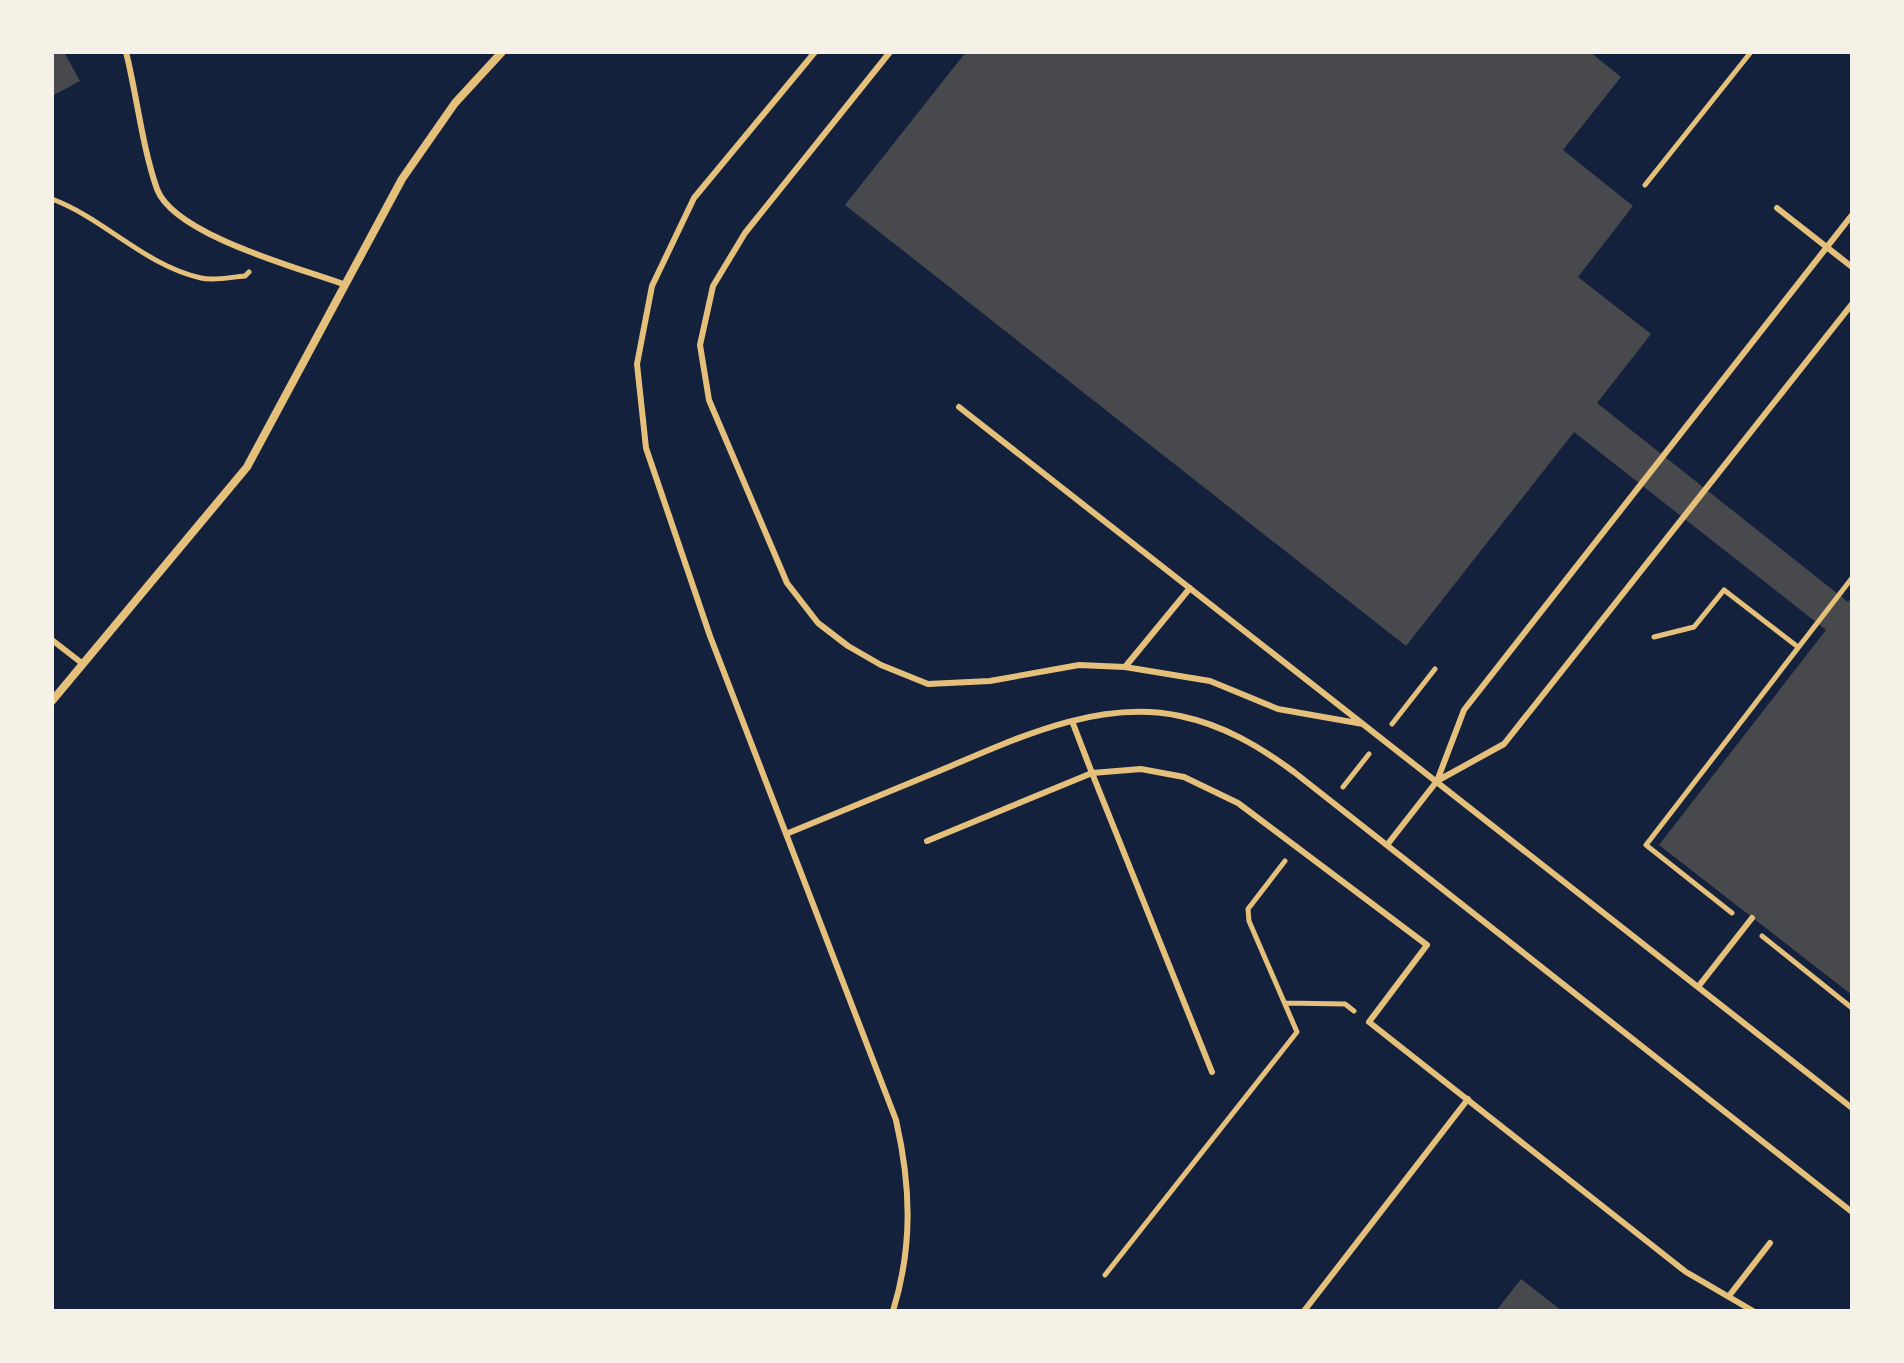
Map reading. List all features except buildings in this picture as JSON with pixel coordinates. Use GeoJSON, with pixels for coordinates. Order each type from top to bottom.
{"type":"FeatureCollection","features":[{"type":"Feature","properties":{"kind":"street"},"geometry":{"type":"LineString","coordinates":[[52,701],[247,467],[294,386],[343,284],[402,179],[455,103],[502,52]]}},
{"type":"Feature","properties":{"kind":"lane"},"geometry":{"type":"LineString","coordinates":[[126,52],[158,191],[173,212],[213,237],[343,284]]}},
{"type":"Feature","properties":{"kind":"lane"},"geometry":{"type":"LineString","coordinates":[[815,52],[694,198],[652,286],[637,364],[646,448],[710,636],[867,1038],[902,1144],[910,1196],[908,1239],[893,1311]]}},
{"type":"Feature","properties":{"kind":"lane"},"geometry":{"type":"LineString","coordinates":[[890,52],[745,233],[713,286],[700,345],[709,400],[787,583],[818,623],[848,646],[881,665],[928,684],[990,681],[1079,665],[1125,667],[1210,681],[1278,709],[1363,724]]}},
{"type":"Feature","properties":{"kind":"lane"},"geometry":{"type":"LineString","coordinates":[[1777,208],[1852,267]]}},
{"type":"Feature","properties":{"kind":"lane"},"geometry":{"type":"LineString","coordinates":[[1387,845],[1437,781],[1464,710],[1852,215]]}},
{"type":"Feature","properties":{"kind":"lane"},"geometry":{"type":"LineString","coordinates":[[1437,781],[1504,744],[1852,304]]}},
{"type":"Feature","properties":{"kind":"lane"},"geometry":{"type":"LineString","coordinates":[[959,407],[1852,1108]]}},
{"type":"Feature","properties":{"kind":"lane"},"geometry":{"type":"LineString","coordinates":[[1125,667],[1190,588]]}},
{"type":"Feature","properties":{"kind":"lane"},"geometry":{"type":"LineString","coordinates":[[52,640],[83,664]]}},
{"type":"Feature","properties":{"kind":"lane"},"geometry":{"type":"LineString","coordinates":[[786,834],[1026,735],[1072,721],[1124,712],[1177,715],[1213,725],[1258,746],[1852,1212]]}},
{"type":"Feature","properties":{"kind":"lane"},"geometry":{"type":"LineString","coordinates":[[1072,721],[1212,1072]]}},
{"type":"Feature","properties":{"kind":"lane"},"geometry":{"type":"LineString","coordinates":[[927,841],[1092,773],[1141,769],[1184,777],[1238,803],[1427,945],[1369,1022],[1686,1272],[1753,1311]]}},
{"type":"Feature","properties":{"kind":"lane"},"geometry":{"type":"LineString","coordinates":[[1698,987],[1752,918]]}},
{"type":"Feature","properties":{"kind":"lane"},"geometry":{"type":"LineString","coordinates":[[1304,1311],[1468,1099]]}},
{"type":"Feature","properties":{"kind":"lane"},"geometry":{"type":"LineString","coordinates":[[1729,1296],[1770,1243]]}},
{"type":"Feature","properties":{"kind":"path"},"geometry":{"type":"LineString","coordinates":[[1645,185],[1751,52]]}},
{"type":"Feature","properties":{"kind":"path"},"geometry":{"type":"LineString","coordinates":[[52,199],[67,205],[128,246],[203,279],[245,276],[264,256]]}},
{"type":"Feature","properties":{"kind":"path"},"geometry":{"type":"LineString","coordinates":[[1743,921],[1646,845],[1852,578]]}},
{"type":"Feature","properties":{"kind":"path"},"geometry":{"type":"LineString","coordinates":[[1654,637],[1694,627],[1724,590],[1798,647]]}},
{"type":"Feature","properties":{"kind":"path"},"geometry":{"type":"LineString","coordinates":[[1105,1275],[1297,1032],[1249,921],[1248,909]]}},
{"type":"Feature","properties":{"kind":"path"},"geometry":{"type":"LineString","coordinates":[[1755,931],[1852,1008]]}},
{"type":"Feature","properties":{"kind":"path"},"geometry":{"type":"LineString","coordinates":[[1285,1003],[1345,1004],[1369,1022]]}}]}
